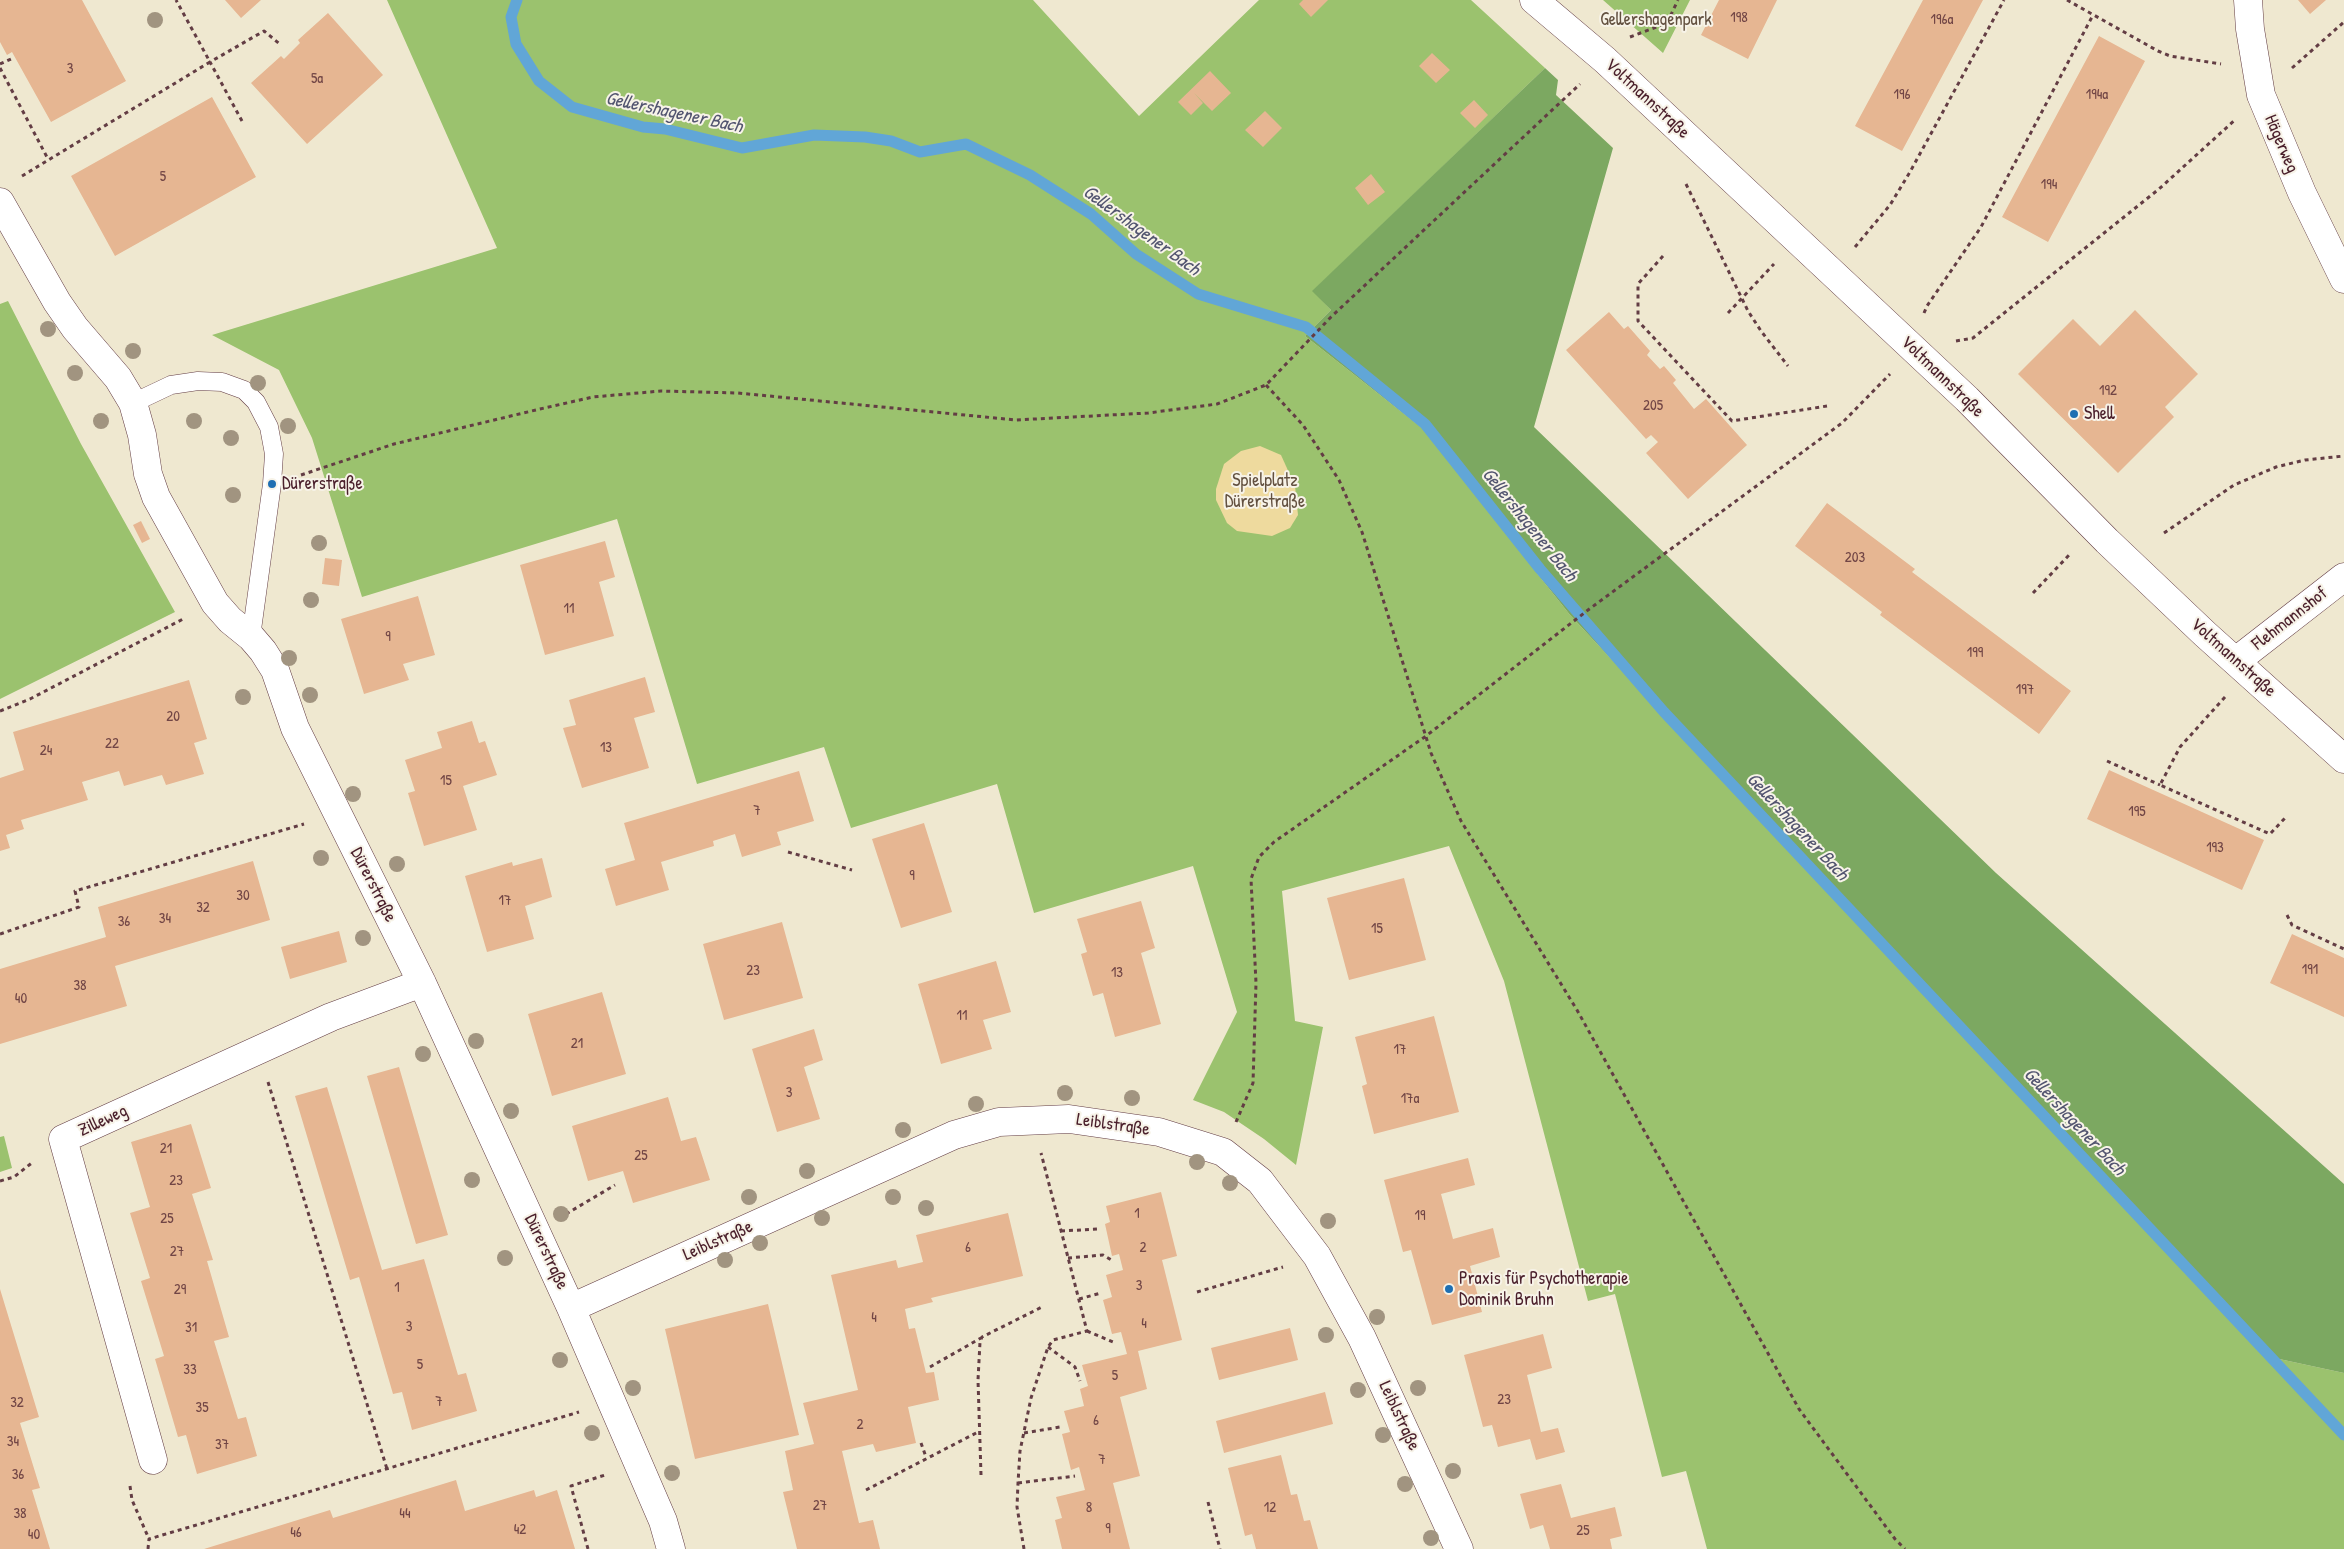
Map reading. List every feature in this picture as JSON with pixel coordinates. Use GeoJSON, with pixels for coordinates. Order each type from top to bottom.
{"type":"FeatureCollection","features":[{"type":"Feature","properties":{"kind":"street","name":"Voltmannstraße"},"geometry":{"type":"LineString","coordinates":[[1534,0],[1605,60],[1797,239],[1967,399],[2093,528],[2344,759]]}},
{"type":"Feature","properties":{"kind":"street","name":"Hägerweg"},"geometry":{"type":"LineString","coordinates":[[2248,0],[2250,29],[2259,82],[2302,193],[2344,279]]}},
{"type":"Feature","properties":{"kind":"street","name":"Dürerstraße"},"geometry":{"type":"LineString","coordinates":[[0,202],[56,302],[75,328],[118,378],[133,403],[142,434],[148,474],[156,497],[215,603],[230,620],[251,637],[275,670],[295,728],[422,982],[571,1308],[663,1521],[671,1549]]}},
{"type":"Feature","properties":{"kind":"street","name":"Flehmannshof"},"geometry":{"type":"LineString","coordinates":[[2242,667],[2344,576]]}},
{"type":"Feature","properties":{"kind":"street","name":"Zilleweg"},"geometry":{"type":"LineString","coordinates":[[153,1460],[63,1139],[331,1017],[422,982]]}},
{"type":"Feature","properties":{"kind":"street","name":"Leiblstraße"},"geometry":{"type":"LineString","coordinates":[[571,1308],[954,1135],[999,1122],[1070,1119],[1117,1124],[1159,1132],[1223,1152],[1260,1181],[1317,1256],[1362,1338],[1459,1549]]}},
{"type":"Feature","properties":{"kind":"lane"},"geometry":{"type":"LineString","coordinates":[[133,403],[171,384],[198,381],[222,382],[244,390],[256,402],[269,427],[274,454],[272,484],[251,637]]}},
{"type":"Feature","properties":{"kind":"path"},"geometry":{"type":"LineString","coordinates":[[176,0],[242,121]]}},
{"type":"Feature","properties":{"kind":"path"},"geometry":{"type":"LineString","coordinates":[[272,484],[394,444],[593,397],[661,391],[738,393],[1016,420],[1148,413],[1217,404],[1266,385],[1298,354],[1331,317],[1630,37],[1667,23],[1678,0]]}},
{"type":"Feature","properties":{"kind":"path"},"geometry":{"type":"LineString","coordinates":[[1833,274],[1890,205],[2004,0]]}},
{"type":"Feature","properties":{"kind":"path"},"geometry":{"type":"LineString","coordinates":[[2066,0],[2158,52],[2259,82]]}},
{"type":"Feature","properties":{"kind":"path"},"geometry":{"type":"LineString","coordinates":[[1223,1152],[1253,1083],[1256,983],[1251,879],[1259,857],[1274,842],[1298,824],[1426,736],[1588,610],[1842,422],[1914,349],[1926,306],[1981,227],[2093,15]]}},
{"type":"Feature","properties":{"kind":"path"},"geometry":{"type":"LineString","coordinates":[[1914,349],[1973,338],[2159,189],[2210,144],[2259,82],[2344,22]]}},
{"type":"Feature","properties":{"kind":"path"},"geometry":{"type":"LineString","coordinates":[[16,179],[264,31],[282,45]]}},
{"type":"Feature","properties":{"kind":"path"},"geometry":{"type":"LineString","coordinates":[[0,64],[11,59]]}},
{"type":"Feature","properties":{"kind":"path"},"geometry":{"type":"LineString","coordinates":[[0,68],[48,159]]}},
{"type":"Feature","properties":{"kind":"path"},"geometry":{"type":"LineString","coordinates":[[1681,132],[1682,173],[1742,298],[1761,331],[1788,366]]}},
{"type":"Feature","properties":{"kind":"path"},"geometry":{"type":"LineString","coordinates":[[1728,312],[1797,239]]}},
{"type":"Feature","properties":{"kind":"path"},"geometry":{"type":"LineString","coordinates":[[1663,256],[1638,284],[1638,321],[1732,421],[1827,406]]}},
{"type":"Feature","properties":{"kind":"path"},"geometry":{"type":"LineString","coordinates":[[1266,385],[1303,425],[1339,480],[1362,532],[1431,753],[1461,821],[1577,1010],[1799,1409],[1895,1539],[1906,1549]]}},
{"type":"Feature","properties":{"kind":"path"},"geometry":{"type":"LineString","coordinates":[[2164,533],[2234,485],[2276,467],[2306,460],[2344,456]]}},
{"type":"Feature","properties":{"kind":"path"},"geometry":{"type":"LineString","coordinates":[[2033,593],[2093,528]]}},
{"type":"Feature","properties":{"kind":"path"},"geometry":{"type":"LineString","coordinates":[[0,711],[30,699],[215,603]]}},
{"type":"Feature","properties":{"kind":"path"},"geometry":{"type":"LineString","coordinates":[[2160,784],[2180,746],[2242,667]]}},
{"type":"Feature","properties":{"kind":"path"},"geometry":{"type":"LineString","coordinates":[[2107,761],[2270,834],[2285,818]]}},
{"type":"Feature","properties":{"kind":"path"},"geometry":{"type":"LineString","coordinates":[[0,934],[79,908],[75,891],[338,814]]}},
{"type":"Feature","properties":{"kind":"path"},"geometry":{"type":"LineString","coordinates":[[788,852],[852,870]]}},
{"type":"Feature","properties":{"kind":"path"},"geometry":{"type":"LineString","coordinates":[[2287,915],[2292,925],[2344,949]]}},
{"type":"Feature","properties":{"kind":"path"},"geometry":{"type":"LineString","coordinates":[[258,1050],[387,1469]]}},
{"type":"Feature","properties":{"kind":"path"},"geometry":{"type":"LineString","coordinates":[[1033,1120],[1087,1331]]}},
{"type":"Feature","properties":{"kind":"path"},"geometry":{"type":"LineString","coordinates":[[536,1231],[615,1185]]}},
{"type":"Feature","properties":{"kind":"path"},"geometry":{"type":"LineString","coordinates":[[1061,1230],[1098,1229]]}},
{"type":"Feature","properties":{"kind":"path"},"geometry":{"type":"LineString","coordinates":[[1068,1258],[1103,1255],[1113,1261]]}},
{"type":"Feature","properties":{"kind":"path"},"geometry":{"type":"LineString","coordinates":[[1197,1292],[1317,1256]]}},
{"type":"Feature","properties":{"kind":"path"},"geometry":{"type":"LineString","coordinates":[[1079,1299],[1101,1293]]}},
{"type":"Feature","properties":{"kind":"path"},"geometry":{"type":"LineString","coordinates":[[930,1367],[982,1337],[1044,1306]]}},
{"type":"Feature","properties":{"kind":"path"},"geometry":{"type":"LineString","coordinates":[[1024,1549],[1017,1507],[1018,1483],[1024,1433],[1031,1398],[1048,1347],[1052,1340],[1087,1331],[1113,1342]]}},
{"type":"Feature","properties":{"kind":"path"},"geometry":{"type":"LineString","coordinates":[[981,1475],[978,1432],[978,1380],[982,1337]]}},
{"type":"Feature","properties":{"kind":"path"},"geometry":{"type":"LineString","coordinates":[[1048,1347],[1075,1367],[1080,1381]]}},
{"type":"Feature","properties":{"kind":"path"},"geometry":{"type":"LineString","coordinates":[[150,1539],[611,1403]]}},
{"type":"Feature","properties":{"kind":"path"},"geometry":{"type":"LineString","coordinates":[[1024,1433],[1060,1427]]}},
{"type":"Feature","properties":{"kind":"path"},"geometry":{"type":"LineString","coordinates":[[866,1490],[926,1457],[978,1432]]}},
{"type":"Feature","properties":{"kind":"path"},"geometry":{"type":"LineString","coordinates":[[921,1443],[926,1457]]}},
{"type":"Feature","properties":{"kind":"path"},"geometry":{"type":"LineString","coordinates":[[148,1549],[150,1539],[132,1500],[128,1470],[153,1460]]}},
{"type":"Feature","properties":{"kind":"path"},"geometry":{"type":"LineString","coordinates":[[588,1549],[570,1486],[638,1465]]}},
{"type":"Feature","properties":{"kind":"path"},"geometry":{"type":"LineString","coordinates":[[1018,1483],[1075,1476]]}},
{"type":"Feature","properties":{"kind":"path"},"geometry":{"type":"LineString","coordinates":[[1208,1502],[1220,1549]]}},
{"type":"Feature","properties":{"kind":"green space","name":"Spielplatz Dürerstraße"},"geometry":{"type":"Polygon","coordinates":[[[387,0],[1033,0],[1139,116],[1259,0],[1471,0],[1545,68],[1313,291],[1331,310],[1305,336],[1422,428],[1570,615],[2265,1358],[2270,1357],[2344,1373],[2344,1549],[1707,1549],[1686,1471],[1662,1477],[1615,1294],[1588,1301],[1504,981],[1449,846],[1282,891],[1295,1021],[1323,1027],[1296,1165],[1264,1139],[1224,1112],[1193,1100],[1237,1012],[1193,866],[1034,913],[997,784],[851,828],[824,747],[697,784],[617,519],[362,597],[312,438],[279,370],[212,335],[497,248],[387,0]]]}},
{"type":"Feature","properties":{"kind":"green space","name":"Gellershagenpark"},"geometry":{"type":"Polygon","coordinates":[[[1603,0],[1690,0],[1663,53],[1603,0]]]}},
{"type":"Feature","properties":{"kind":"green space"},"geometry":{"type":"Polygon","coordinates":[[[1545,68],[1558,80],[1556,95],[1613,148],[1534,427],[1996,873],[2344,1184],[2344,1373],[2270,1357],[2265,1358],[1570,615],[1422,428],[1305,336],[1331,310],[1312,291],[1545,68]]]}},
{"type":"Feature","properties":{"kind":"green space"},"geometry":{"type":"Polygon","coordinates":[[[8,301],[81,444],[175,612],[0,699],[0,304],[8,301]]]}},
{"type":"Feature","properties":{"kind":"green space"},"geometry":{"type":"Polygon","coordinates":[[[4,1136],[12,1168],[0,1172],[0,1137],[4,1136]]]}},
{"type":"Feature","properties":{"kind":"sand"},"geometry":{"type":"Polygon","coordinates":[[[1260,446],[1281,455],[1295,486],[1298,515],[1290,528],[1272,536],[1237,531],[1227,523],[1216,500],[1216,489],[1224,464],[1241,451],[1260,446]]]}},
{"type":"Feature","properties":{"kind":"building"},"geometry":{"type":"Polygon","coordinates":[[[0,0],[82,0],[126,81],[51,122],[12,52],[7,55],[0,42],[0,0]]]}},
{"type":"Feature","properties":{"kind":"building"},"geometry":{"type":"Polygon","coordinates":[[[225,0],[261,0],[241,18],[225,0]]]}},
{"type":"Feature","properties":{"kind":"building"},"geometry":{"type":"Polygon","coordinates":[[[1303,0],[1328,0],[1311,17],[1299,4],[1303,0]]]}},
{"type":"Feature","properties":{"kind":"building"},"geometry":{"type":"Polygon","coordinates":[[[1719,0],[1777,0],[1748,59],[1701,35],[1719,0]]]}},
{"type":"Feature","properties":{"kind":"building"},"geometry":{"type":"Polygon","coordinates":[[[1923,0],[1983,0],[1902,151],[1855,126],[1923,0]]]}},
{"type":"Feature","properties":{"kind":"building"},"geometry":{"type":"Polygon","coordinates":[[[2298,0],[2326,0],[2310,14],[2298,0]]]}},
{"type":"Feature","properties":{"kind":"building"},"geometry":{"type":"Polygon","coordinates":[[[328,13],[383,75],[307,144],[251,83],[281,56],[284,59],[300,43],[298,40],[328,13]]]}},
{"type":"Feature","properties":{"kind":"building"},"geometry":{"type":"Polygon","coordinates":[[[2099,36],[2145,61],[2048,242],[2002,217],[2099,36]]]}},
{"type":"Feature","properties":{"kind":"building"},"geometry":{"type":"Polygon","coordinates":[[[1432,53],[1450,70],[1436,83],[1419,66],[1432,53]]]}},
{"type":"Feature","properties":{"kind":"building"},"geometry":{"type":"Polygon","coordinates":[[[1210,71],[1231,93],[1212,111],[1194,93],[1203,103],[1191,115],[1178,102],[1210,71]]]}},
{"type":"Feature","properties":{"kind":"building"},"geometry":{"type":"Polygon","coordinates":[[[212,97],[256,177],[115,256],[71,176],[212,97]]]}},
{"type":"Feature","properties":{"kind":"building"},"geometry":{"type":"Polygon","coordinates":[[[1474,100],[1488,115],[1475,128],[1460,113],[1474,100]]]}},
{"type":"Feature","properties":{"kind":"building"},"geometry":{"type":"Polygon","coordinates":[[[1265,111],[1282,128],[1263,147],[1245,130],[1265,111]]]}},
{"type":"Feature","properties":{"kind":"building"},"geometry":{"type":"Polygon","coordinates":[[[1371,174],[1385,192],[1368,205],[1355,188],[1371,174]]]}},
{"type":"Feature","properties":{"kind":"building"},"geometry":{"type":"Polygon","coordinates":[[[2135,310],[2198,374],[2165,407],[2174,417],[2118,473],[2018,374],[2073,319],[2100,346],[2135,310]]]}},
{"type":"Feature","properties":{"kind":"building"},"geometry":{"type":"Polygon","coordinates":[[[1609,312],[1624,329],[1628,326],[1650,351],[1647,355],[1660,369],[1664,366],[1676,380],[1673,383],[1694,409],[1706,399],[1747,445],[1688,499],[1646,453],[1658,442],[1651,435],[1646,439],[1566,350],[1609,312]]]}},
{"type":"Feature","properties":{"kind":"building"},"geometry":{"type":"Polygon","coordinates":[[[1827,503],[1915,569],[1912,572],[2071,691],[2039,734],[1880,615],[1882,612],[1795,546],[1827,503]]]}},
{"type":"Feature","properties":{"kind":"building"},"geometry":{"type":"Polygon","coordinates":[[[141,521],[150,539],[142,543],[133,525],[141,521]]]}},
{"type":"Feature","properties":{"kind":"building"},"geometry":{"type":"Polygon","coordinates":[[[605,541],[615,577],[599,582],[614,636],[545,655],[520,565],[605,541]]]}},
{"type":"Feature","properties":{"kind":"building"},"geometry":{"type":"Polygon","coordinates":[[[325,558],[342,560],[339,586],[322,584],[325,558]]]}},
{"type":"Feature","properties":{"kind":"building"},"geometry":{"type":"Polygon","coordinates":[[[418,596],[435,655],[403,664],[409,680],[364,694],[341,619],[418,596]]]}},
{"type":"Feature","properties":{"kind":"building"},"geometry":{"type":"Polygon","coordinates":[[[645,677],[655,712],[634,718],[649,768],[582,788],[563,728],[576,725],[569,700],[645,677]]]}},
{"type":"Feature","properties":{"kind":"building"},"geometry":{"type":"Polygon","coordinates":[[[189,680],[207,739],[194,743],[204,774],[166,785],[162,775],[124,786],[119,771],[82,782],[88,800],[21,820],[24,829],[6,835],[10,848],[0,851],[0,778],[24,770],[13,732],[189,680]]]}},
{"type":"Feature","properties":{"kind":"building"},"geometry":{"type":"Polygon","coordinates":[[[472,721],[479,743],[485,741],[497,775],[463,786],[477,830],[424,846],[408,793],[415,791],[405,760],[442,748],[437,732],[472,721]]]}},
{"type":"Feature","properties":{"kind":"building"},"geometry":{"type":"Polygon","coordinates":[[[2109,770],[2264,840],[2242,890],[2087,819],[2109,770]]]}},
{"type":"Feature","properties":{"kind":"building"},"geometry":{"type":"Polygon","coordinates":[[[799,771],[814,821],[777,832],[781,845],[742,857],[735,834],[713,841],[714,846],[661,862],[669,890],[616,906],[605,869],[635,860],[624,823],[799,771]]]}},
{"type":"Feature","properties":{"kind":"building"},"geometry":{"type":"Polygon","coordinates":[[[924,823],[952,912],[901,928],[872,839],[924,823]]]}},
{"type":"Feature","properties":{"kind":"building"},"geometry":{"type":"Polygon","coordinates":[[[542,858],[552,897],[525,906],[534,939],[487,952],[465,876],[512,862],[513,866],[542,858]]]}},
{"type":"Feature","properties":{"kind":"building"},"geometry":{"type":"Polygon","coordinates":[[[253,861],[270,920],[115,966],[127,1006],[0,1044],[0,969],[106,937],[98,907],[253,861]]]}},
{"type":"Feature","properties":{"kind":"building"},"geometry":{"type":"Polygon","coordinates":[[[1404,878],[1426,960],[1349,980],[1327,898],[1404,878]]]}},
{"type":"Feature","properties":{"kind":"building"},"geometry":{"type":"Polygon","coordinates":[[[1141,901],[1155,948],[1141,953],[1161,1024],[1115,1037],[1103,993],[1093,996],[1081,954],[1087,952],[1077,919],[1141,901]]]}},
{"type":"Feature","properties":{"kind":"building"},"geometry":{"type":"Polygon","coordinates":[[[782,922],[803,998],[724,1020],[703,944],[782,922]]]}},
{"type":"Feature","properties":{"kind":"building"},"geometry":{"type":"Polygon","coordinates":[[[339,931],[347,962],[290,979],[281,947],[339,931]]]}},
{"type":"Feature","properties":{"kind":"building"},"geometry":{"type":"Polygon","coordinates":[[[2292,934],[2344,958],[2344,1017],[2270,983],[2292,934]]]}},
{"type":"Feature","properties":{"kind":"building"},"geometry":{"type":"Polygon","coordinates":[[[996,961],[1011,1012],[983,1020],[992,1049],[941,1064],[918,984],[996,961]]]}},
{"type":"Feature","properties":{"kind":"building"},"geometry":{"type":"Polygon","coordinates":[[[602,992],[626,1074],[552,1096],[528,1014],[602,992]]]}},
{"type":"Feature","properties":{"kind":"building"},"geometry":{"type":"Polygon","coordinates":[[[1434,1016],[1459,1112],[1374,1134],[1362,1086],[1367,1084],[1355,1037],[1434,1016]]]}},
{"type":"Feature","properties":{"kind":"building"},"geometry":{"type":"Polygon","coordinates":[[[814,1029],[823,1060],[804,1067],[820,1119],[777,1132],[752,1049],[814,1029]]]}},
{"type":"Feature","properties":{"kind":"building"},"geometry":{"type":"Polygon","coordinates":[[[399,1067],[448,1235],[416,1244],[367,1076],[399,1067]]]}},
{"type":"Feature","properties":{"kind":"building"},"geometry":{"type":"Polygon","coordinates":[[[327,1087],[382,1270],[424,1259],[458,1375],[466,1373],[477,1411],[412,1430],[402,1392],[393,1394],[359,1277],[350,1280],[295,1096],[327,1087]]]}},
{"type":"Feature","properties":{"kind":"building"},"geometry":{"type":"Polygon","coordinates":[[[668,1097],[681,1141],[696,1137],[710,1180],[633,1203],[623,1171],[588,1181],[572,1126],[668,1097]]]}},
{"type":"Feature","properties":{"kind":"building"},"geometry":{"type":"Polygon","coordinates":[[[191,1124],[211,1188],[192,1194],[213,1260],[207,1261],[229,1337],[214,1341],[238,1419],[246,1417],[257,1456],[197,1474],[186,1435],[178,1437],[155,1359],[164,1356],[141,1281],[150,1278],[130,1213],[150,1207],[131,1142],[191,1124]]]}},
{"type":"Feature","properties":{"kind":"building"},"geometry":{"type":"Polygon","coordinates":[[[1468,1158],[1475,1185],[1441,1194],[1453,1239],[1493,1228],[1500,1257],[1470,1266],[1482,1312],[1432,1325],[1411,1250],[1403,1252],[1384,1180],[1468,1158]]]}},
{"type":"Feature","properties":{"kind":"building"},"geometry":{"type":"Polygon","coordinates":[[[1161,1192],[1177,1256],[1162,1260],[1182,1340],[1138,1351],[1147,1389],[1120,1397],[1140,1476],[1113,1483],[1130,1549],[1062,1549],[1055,1520],[1062,1518],[1056,1497],[1085,1490],[1079,1467],[1071,1470],[1062,1434],[1070,1432],[1064,1411],[1084,1406],[1080,1389],[1088,1386],[1082,1365],[1127,1354],[1121,1332],[1112,1334],[1103,1300],[1112,1297],[1106,1275],[1123,1270],[1119,1254],[1112,1256],[1105,1224],[1110,1222],[1106,1206],[1161,1192]]]}},
{"type":"Feature","properties":{"kind":"building"},"geometry":{"type":"Polygon","coordinates":[[[1008,1213],[1023,1276],[931,1298],[933,1302],[905,1309],[909,1329],[915,1328],[926,1373],[934,1372],[939,1400],[908,1407],[916,1443],[876,1452],[873,1444],[842,1451],[859,1523],[873,1520],[880,1549],[797,1549],[783,1492],[793,1490],[785,1451],[814,1444],[803,1403],[858,1390],[831,1275],[896,1260],[898,1268],[923,1262],[916,1235],[1008,1213]]]}},
{"type":"Feature","properties":{"kind":"building"},"geometry":{"type":"Polygon","coordinates":[[[0,1289],[39,1417],[20,1423],[40,1488],[32,1490],[50,1549],[0,1549],[0,1289]]]}},
{"type":"Feature","properties":{"kind":"building"},"geometry":{"type":"Polygon","coordinates":[[[768,1304],[799,1435],[695,1459],[665,1329],[768,1304]]]}},
{"type":"Feature","properties":{"kind":"building"},"geometry":{"type":"Polygon","coordinates":[[[1290,1328],[1298,1360],[1219,1380],[1211,1348],[1290,1328]]]}},
{"type":"Feature","properties":{"kind":"building"},"geometry":{"type":"Polygon","coordinates":[[[1543,1334],[1552,1368],[1527,1375],[1541,1432],[1558,1428],[1565,1452],[1536,1460],[1530,1439],[1498,1447],[1492,1425],[1483,1427],[1464,1355],[1543,1334]]]}},
{"type":"Feature","properties":{"kind":"building"},"geometry":{"type":"Polygon","coordinates":[[[1325,1392],[1333,1424],[1224,1453],[1216,1421],[1325,1392]]]}},
{"type":"Feature","properties":{"kind":"building"},"geometry":{"type":"Polygon","coordinates":[[[1281,1455],[1291,1495],[1297,1494],[1304,1521],[1310,1520],[1318,1549],[1256,1549],[1252,1534],[1245,1536],[1228,1468],[1281,1455]]]}},
{"type":"Feature","properties":{"kind":"building"},"geometry":{"type":"Polygon","coordinates":[[[456,1480],[465,1511],[534,1490],[536,1497],[557,1490],[575,1549],[204,1549],[330,1510],[333,1518],[456,1480]]]}},
{"type":"Feature","properties":{"kind":"building"},"geometry":{"type":"Polygon","coordinates":[[[1561,1484],[1571,1518],[1615,1507],[1622,1536],[1610,1539],[1612,1549],[1550,1549],[1543,1525],[1530,1529],[1520,1494],[1561,1484]]]}},
{"type":"Feature","properties":{"kind":"waterway","name":"Gellershagener Bach"},"geometry":{"type":"LineString","coordinates":[[517,0],[511,17],[516,44],[539,81],[572,107],[643,127],[665,129],[742,148],[814,135],[865,137],[891,141],[920,152],[966,144],[1030,175],[1091,214],[1136,254],[1198,294],[1306,327],[1425,424],[1540,569],[1664,712],[2344,1435]]}},
{"type":"Feature","properties":{"kind":"place","name":"Shell"},"geometry":{"type":"Point","coordinates":[2074,414]}},
{"type":"Feature","properties":{"kind":"place","name":"Dürerstraße"},"geometry":{"type":"Point","coordinates":[272,484]}},
{"type":"Feature","properties":{"kind":"place","name":"Praxis für Psychotherapie Dominik Bruhn"},"geometry":{"type":"Point","coordinates":[1449,1289]}}]}
